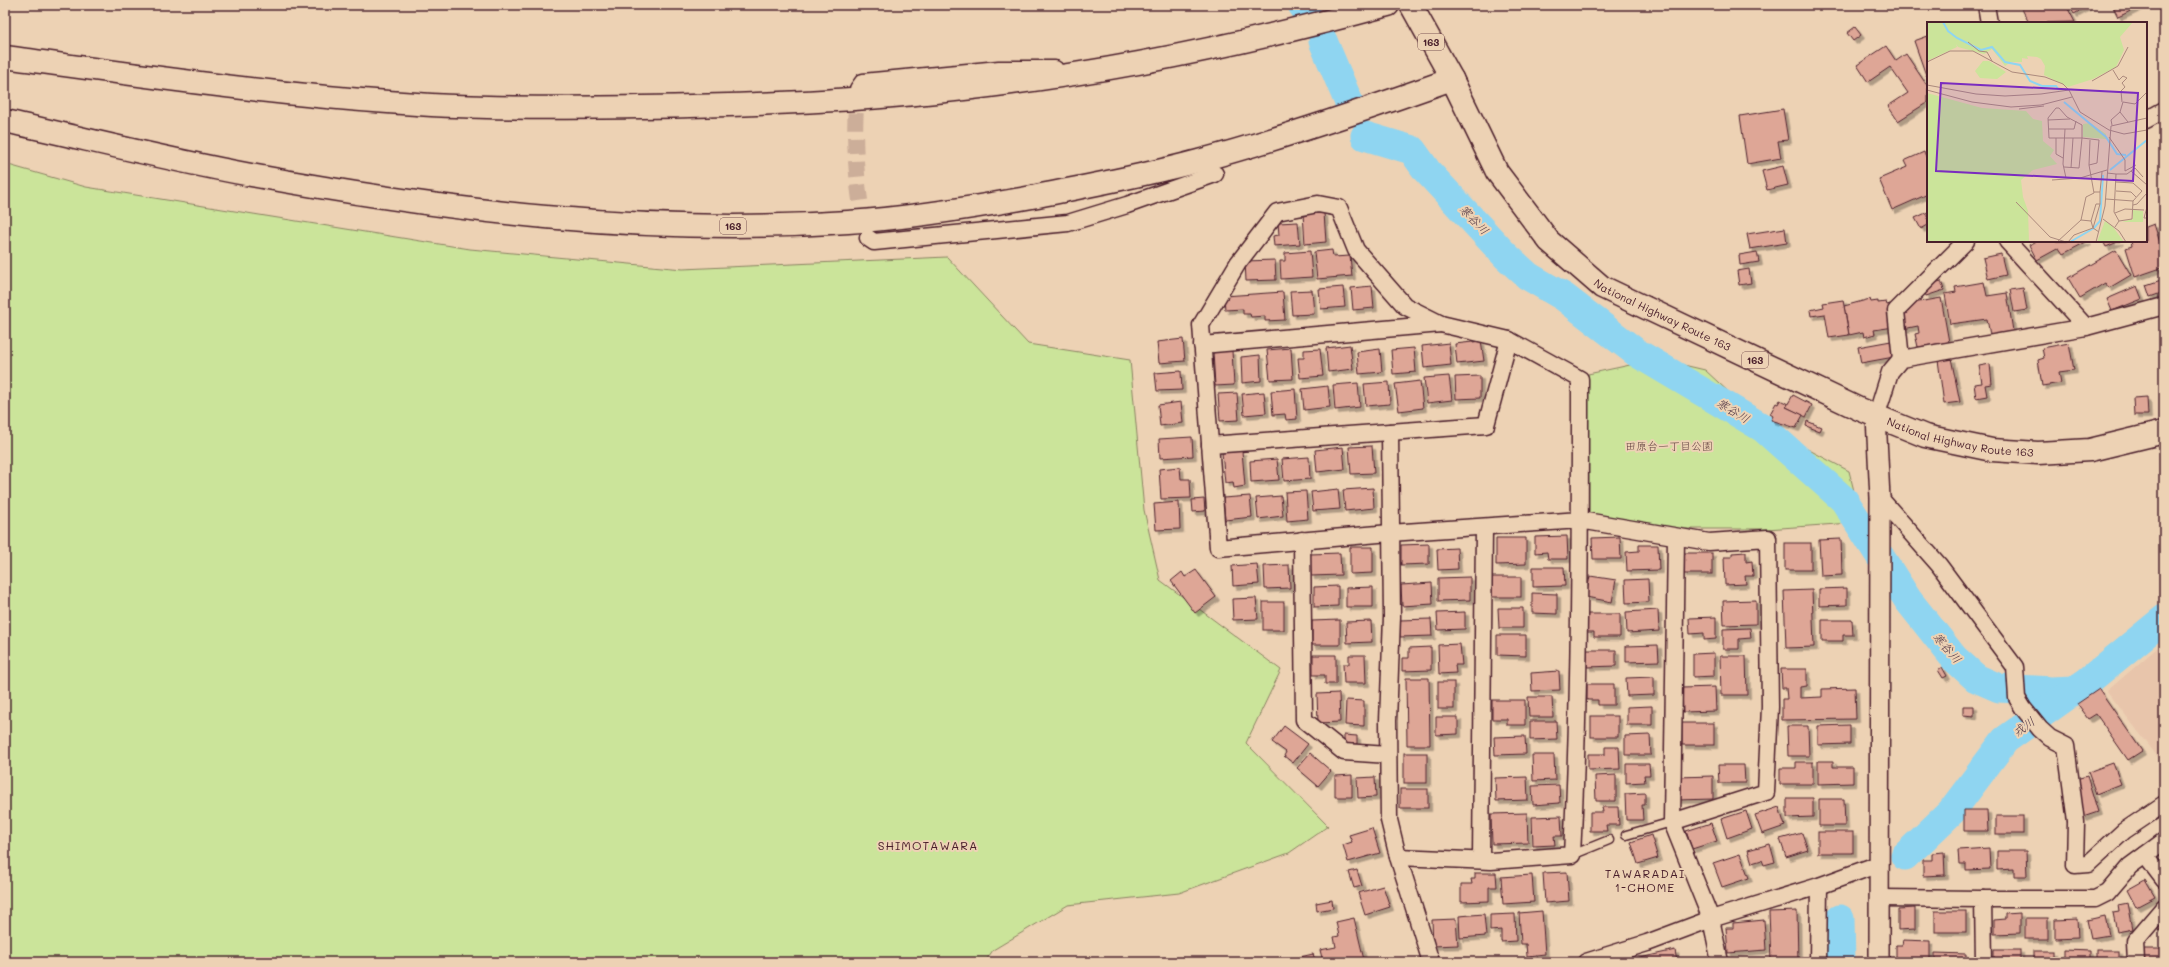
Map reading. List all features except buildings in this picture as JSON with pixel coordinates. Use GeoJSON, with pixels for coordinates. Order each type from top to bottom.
{"type":"FeatureCollection","features":[{"type":"Feature","properties":{"kind":"highway"},"geometry":{"type":"LineString","coordinates":[[5,57],[280,93],[391,103],[516,107],[710,106],[806,103],[995,85],[1112,68],[1306,28],[1388,5]]}},
{"type":"Feature","properties":{"kind":"highway","name":"National Highway Route 163"},"geometry":{"type":"LineString","coordinates":[[1411,5],[1452,79],[1497,172],[1549,241],[1602,287],[1876,417],[1925,436],[1992,450],[2038,453],[2090,450],[2164,432]]}},
{"type":"Feature","properties":{"kind":"highway","name":"163"},"geometry":{"type":"LineString","coordinates":[[5,121],[247,174],[348,192],[450,207],[549,217],[638,223],[781,226],[851,222],[939,212],[1118,181],[1196,162],[1281,138],[1452,79]]}},
{"type":"Feature","properties":{"kind":"street"},"geometry":{"type":"LineString","coordinates":[[1986,5],[1989,22]]}},
{"type":"Feature","properties":{"kind":"street"},"geometry":{"type":"LineString","coordinates":[[858,89],[863,82],[999,69],[1112,68]]}},
{"type":"Feature","properties":{"kind":"street"},"geometry":{"type":"LineString","coordinates":[[2147,119],[2164,110]]}},
{"type":"Feature","properties":{"kind":"street"},"geometry":{"type":"LineString","coordinates":[[868,238],[874,242],[1068,223],[1127,205],[1215,174]]}},
{"type":"Feature","properties":{"kind":"street"},"geometry":{"type":"LineString","coordinates":[[1118,181],[1127,205]]}},
{"type":"Feature","properties":{"kind":"street"},"geometry":{"type":"LineString","coordinates":[[1398,856],[1481,860],[1572,855],[1578,748],[1580,520],[1580,380],[1508,340],[1442,324],[1405,306],[1356,250],[1339,208],[1318,204],[1277,212],[1238,263],[1201,325],[1218,548],[1390,533],[1580,520],[1709,542],[1768,538],[1770,708],[1766,792],[1672,822]]}},
{"type":"Feature","properties":{"kind":"street"},"geometry":{"type":"LineString","coordinates":[[1901,359],[1896,311],[1965,242]]}},
{"type":"Feature","properties":{"kind":"street"},"geometry":{"type":"LineString","coordinates":[[2008,242],[2086,327]]}},
{"type":"Feature","properties":{"kind":"street"},"geometry":{"type":"LineString","coordinates":[[1879,962],[1880,498],[1876,417],[1890,372],[1901,359],[2086,327],[2164,306]]}},
{"type":"Feature","properties":{"kind":"street"},"geometry":{"type":"LineString","coordinates":[[1202,345],[1442,324]]}},
{"type":"Feature","properties":{"kind":"street"},"geometry":{"type":"LineString","coordinates":[[1210,445],[1486,424],[1508,340]]}},
{"type":"Feature","properties":{"kind":"street"},"geometry":{"type":"LineString","coordinates":[[1390,432],[1392,617],[1388,755],[1389,820],[1398,856],[1431,962]]}},
{"type":"Feature","properties":{"kind":"street"},"geometry":{"type":"LineString","coordinates":[[1880,498],[1939,565],[2015,667],[2017,698],[2040,729],[2050,738],[2066,746],[2076,822],[2074,865],[2088,864],[2124,831],[2164,804]]}},
{"type":"Feature","properties":{"kind":"street"},"geometry":{"type":"LineString","coordinates":[[1481,860],[1484,527]]}},
{"type":"Feature","properties":{"kind":"street"},"geometry":{"type":"LineString","coordinates":[[1676,537],[1672,822],[1711,919],[1720,962]]}},
{"type":"Feature","properties":{"kind":"street"},"geometry":{"type":"LineString","coordinates":[[1302,540],[1304,720],[1344,752],[1388,755]]}},
{"type":"Feature","properties":{"kind":"street"},"geometry":{"type":"LineString","coordinates":[[1879,898],[2095,899],[2107,893],[2130,866],[2164,841]]}},
{"type":"Feature","properties":{"kind":"street"},"geometry":{"type":"LineString","coordinates":[[2145,855],[2164,880]]}},
{"type":"Feature","properties":{"kind":"street"},"geometry":{"type":"LineString","coordinates":[[1586,962],[1648,942],[1711,919],[1819,886],[1879,864]]}},
{"type":"Feature","properties":{"kind":"street"},"geometry":{"type":"LineString","coordinates":[[1818,962],[1819,886]]}},
{"type":"Feature","properties":{"kind":"street"},"geometry":{"type":"LineString","coordinates":[[1983,899],[1984,962]]}},
{"type":"Feature","properties":{"kind":"street"},"geometry":{"type":"LineString","coordinates":[[2136,962],[2135,941],[2164,907]]}},
{"type":"Feature","properties":{"kind":"lane"},"geometry":{"type":"LineString","coordinates":[[1626,835],[1672,822]]}},
{"type":"Feature","properties":{"kind":"lane"},"geometry":{"type":"LineString","coordinates":[[1572,855],[1609,840]]}},
{"type":"Feature","properties":{"kind":"shaded area"},"geometry":{"type":"Polygon","coordinates":[[[2164,642],[2164,765],[2107,691],[2164,642]]]}},
{"type":"Feature","properties":{"kind":"green space"},"geometry":{"type":"Polygon","coordinates":[[[5,164],[86,187],[470,249],[683,269],[947,257],[1028,344],[1130,360],[1144,510],[1160,580],[1281,670],[1246,743],[1328,826],[1289,853],[1179,893],[1068,905],[993,950],[985,962],[5,962],[5,164]]]}},
{"type":"Feature","properties":{"kind":"green space","name":"田原台一丁目公園"},"geometry":{"type":"Polygon","coordinates":[[[1658,359],[1705,370],[1746,408],[1796,443],[1849,471],[1858,507],[1851,523],[1767,529],[1681,529],[1589,515],[1588,374],[1658,359]]]}},
{"type":"Feature","properties":{"kind":"waterway","name":"寒谷川"},"geometry":{"type":"LineString","coordinates":[[1302,5],[1306,10]]}},
{"type":"Feature","properties":{"kind":"waterway","name":"寒谷川"},"geometry":{"type":"LineString","coordinates":[[1323,41],[1350,105]]}},
{"type":"Feature","properties":{"kind":"waterway","name":"寒谷川"},"geometry":{"type":"LineString","coordinates":[[1365,136],[1412,150],[1427,171],[1505,255],[1528,276],[1564,297],[1637,353],[1763,428],[1844,500],[1908,600],[1954,658],[1976,678],[1999,688],[2051,691],[2074,690]]}},
{"type":"Feature","properties":{"kind":"waterway","name":"戎川"},"geometry":{"type":"LineString","coordinates":[[1905,856],[1951,812],[2005,740],[2088,681],[2164,619]]}},
{"type":"Feature","properties":{"kind":"waterway","name":"戎川"},"geometry":{"type":"LineString","coordinates":[[1840,919],[1841,962]]}},
{"type":"Feature","properties":{"kind":"tunnel"},"geometry":{"type":"LineString","coordinates":[[858,89],[855,123],[857,179],[866,231]]}},
{"type":"Feature","properties":{"kind":"district","name":"SHIMOTAWARA"},"geometry":{"type":"Point","coordinates":[928,846]}},
{"type":"Feature","properties":{"kind":"district","name":"TAWARADAI 1-CHOME"},"geometry":{"type":"Point","coordinates":[1645,881]}}]}
